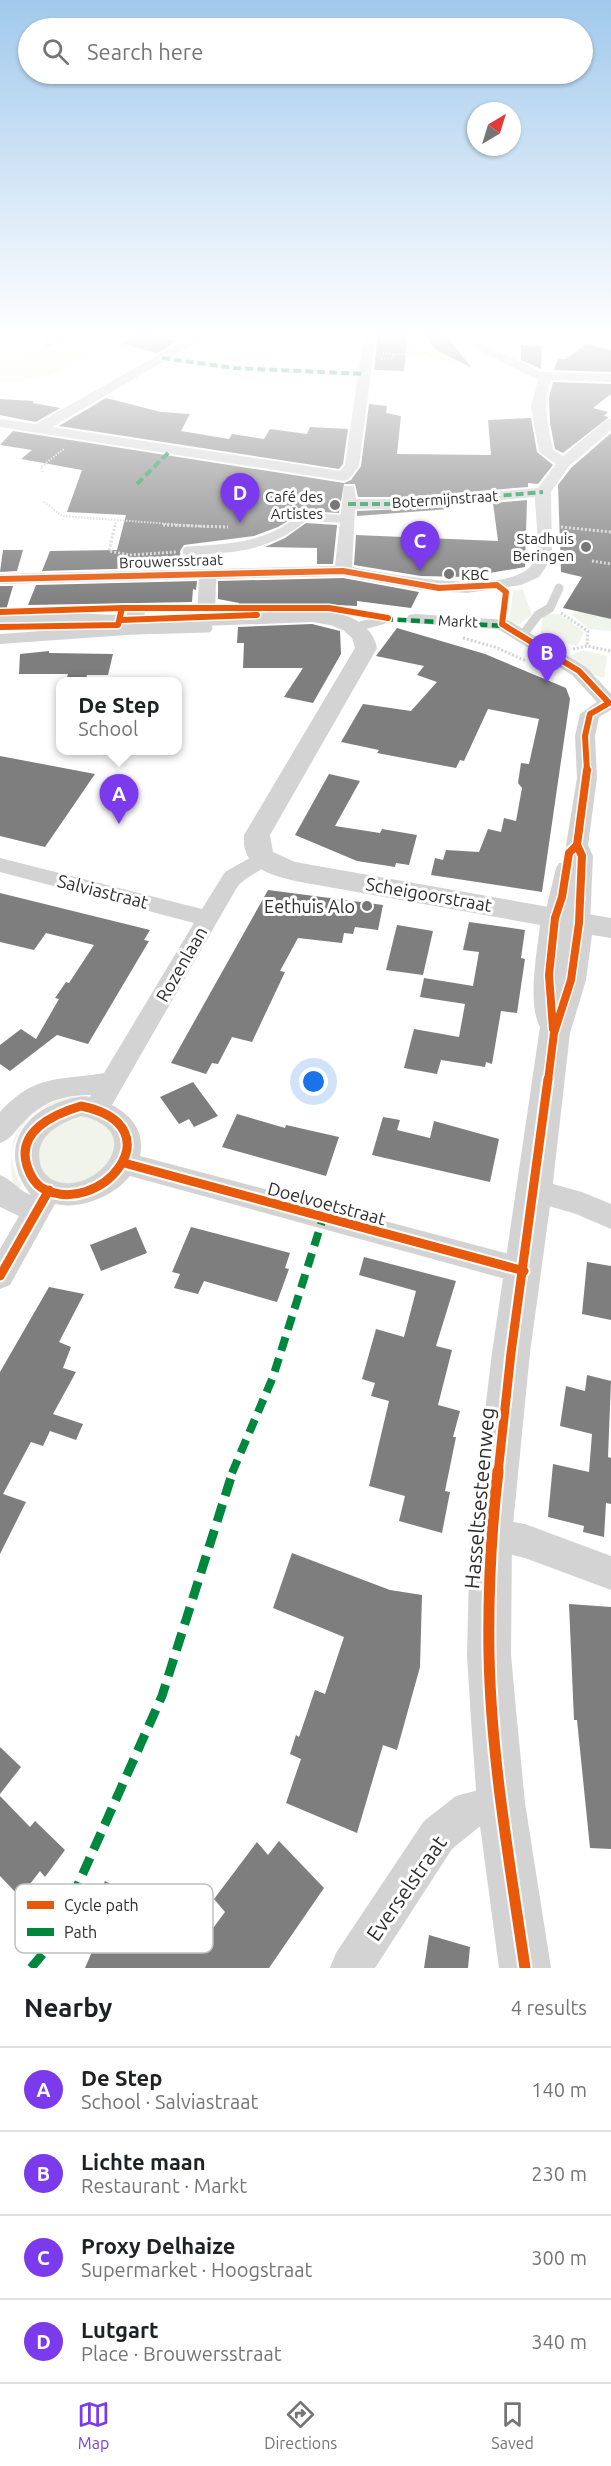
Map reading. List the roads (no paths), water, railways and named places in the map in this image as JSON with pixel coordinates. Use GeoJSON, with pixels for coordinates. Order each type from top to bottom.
{"type":"FeatureCollection","features":[{"type":"Feature","properties":{"kind":"street"},"geometry":{"type":"LineString","coordinates":[[38,429],[45,425]]}},
{"type":"Feature","properties":{"kind":"street"},"geometry":{"type":"LineString","coordinates":[[344,476],[352,466],[358,425]]}},
{"type":"Feature","properties":{"kind":"street"},"geometry":{"type":"LineString","coordinates":[[541,425],[546,452],[564,463]]}},
{"type":"Feature","properties":{"kind":"street"},"geometry":{"type":"LineString","coordinates":[[543,492],[564,463],[609,425]]}},
{"type":"Feature","properties":{"kind":"street"},"geometry":{"type":"LineString","coordinates":[[3,426],[38,429],[344,476],[350,485],[343,571]]}},
{"type":"Feature","properties":{"kind":"street","name":"Botermijnstraat"},"geometry":{"type":"LineString","coordinates":[[347,512],[403,504],[543,492]]}},
{"type":"Feature","properties":{"kind":"street","name":"Markt"},"geometry":{"type":"LineString","coordinates":[[427,586],[467,588],[497,585],[527,577],[544,558],[543,492]]}},
{"type":"Feature","properties":{"kind":"street","name":"Brouwersstraat"},"geometry":{"type":"LineString","coordinates":[[0,579],[343,571],[427,586]]}},
{"type":"Feature","properties":{"kind":"street"},"geometry":{"type":"LineString","coordinates":[[207,619],[208,575]]}},
{"type":"Feature","properties":{"kind":"street","name":"Markt"},"geometry":{"type":"LineString","coordinates":[[497,585],[506,592],[502,624]]}},
{"type":"Feature","properties":{"kind":"street"},"geometry":{"type":"LineString","coordinates":[[0,620],[60,618],[136,621],[257,615],[323,617],[353,628],[363,637],[366,648],[256,835],[256,850],[262,858]]}},
{"type":"Feature","properties":{"kind":"street","name":"Markt"},"geometry":{"type":"LineString","coordinates":[[415,619],[502,624],[579,672],[610,703]]}},
{"type":"Feature","properties":{"kind":"street"},"geometry":{"type":"LineString","coordinates":[[0,639],[136,621]]}},
{"type":"Feature","properties":{"kind":"street","name":"Hasseltsesteenweg"},"geometry":{"type":"LineString","coordinates":[[525,1968],[501,1803],[489,1655],[491,1535],[508,1376],[535,1191],[554,1033],[571,980],[567,920],[582,856],[577,845],[587,778],[583,753],[587,720],[595,710],[610,703]]}},
{"type":"Feature","properties":{"kind":"street","name":"Scheigoorstraat"},"geometry":{"type":"LineString","coordinates":[[262,858],[282,869],[611,928]]}},
{"type":"Feature","properties":{"kind":"street","name":"Rozenlaan"},"geometry":{"type":"LineString","coordinates":[[97,1108],[207,918],[233,878],[262,858]]}},
{"type":"Feature","properties":{"kind":"street","name":"Salviastraat"},"geometry":{"type":"LineString","coordinates":[[0,866],[207,918]]}},
{"type":"Feature","properties":{"kind":"street"},"geometry":{"type":"LineString","coordinates":[[0,1132],[19,1108],[35,1097],[73,1085],[96,1085],[111,1081]]}},
{"type":"Feature","properties":{"kind":"street"},"geometry":{"type":"LineString","coordinates":[[0,1187],[9,1198],[43,1201],[92,1189],[105,1182],[124,1163],[128,1149],[127,1136],[121,1124],[111,1114],[97,1108],[81,1106],[50,1114],[27,1134],[22,1147],[22,1160],[26,1173],[36,1183],[43,1201]]}},
{"type":"Feature","properties":{"kind":"street","name":"Doelvoetstraat"},"geometry":{"type":"LineString","coordinates":[[124,1163],[524,1271]]}},
{"type":"Feature","properties":{"kind":"street"},"geometry":{"type":"LineString","coordinates":[[535,1191],[582,1204],[611,1216]]}},
{"type":"Feature","properties":{"kind":"street"},"geometry":{"type":"LineString","coordinates":[[0,1276],[43,1201]]}},
{"type":"Feature","properties":{"kind":"street"},"geometry":{"type":"LineString","coordinates":[[491,1535],[525,1541],[611,1573]]}},
{"type":"Feature","properties":{"kind":"street","name":"Everselstraat"},"geometry":{"type":"LineString","coordinates":[[351,1968],[438,1835],[470,1810],[501,1803]]}},
{"type":"Feature","properties":{"kind":"lane"},"geometry":{"type":"LineString","coordinates":[[187,551],[249,547],[291,529],[304,517],[347,512]]}},
{"type":"Feature","properties":{"kind":"lane"},"geometry":{"type":"LineString","coordinates":[[522,636],[538,615],[550,608],[559,588]]}},
{"type":"Feature","properties":{"kind":"lane"},"geometry":{"type":"LineString","coordinates":[[353,628],[382,620]]}},
{"type":"Feature","properties":{"kind":"place","name":"Café des Artistes"},"geometry":{"type":"Point","coordinates":[335,505]}},
{"type":"Feature","properties":{"kind":"place","name":"Lutgart"},"geometry":{"type":"Point","coordinates":[240,523]}},
{"type":"Feature","properties":{"kind":"place","name":"Stadhuis Beringen"},"geometry":{"type":"Point","coordinates":[586,547]}},
{"type":"Feature","properties":{"kind":"place","name":"Proxy Delhaize"},"geometry":{"type":"Point","coordinates":[420,571]}},
{"type":"Feature","properties":{"kind":"place","name":"KBC"},"geometry":{"type":"Point","coordinates":[449,574]}},
{"type":"Feature","properties":{"kind":"place","name":"Lichte maan"},"geometry":{"type":"Point","coordinates":[547,683]}},
{"type":"Feature","properties":{"kind":"place","name":"De Step"},"geometry":{"type":"Point","coordinates":[119,824]}},
{"type":"Feature","properties":{"kind":"place","name":"Eethuis Alo"},"geometry":{"type":"Point","coordinates":[367,906]}}]}
